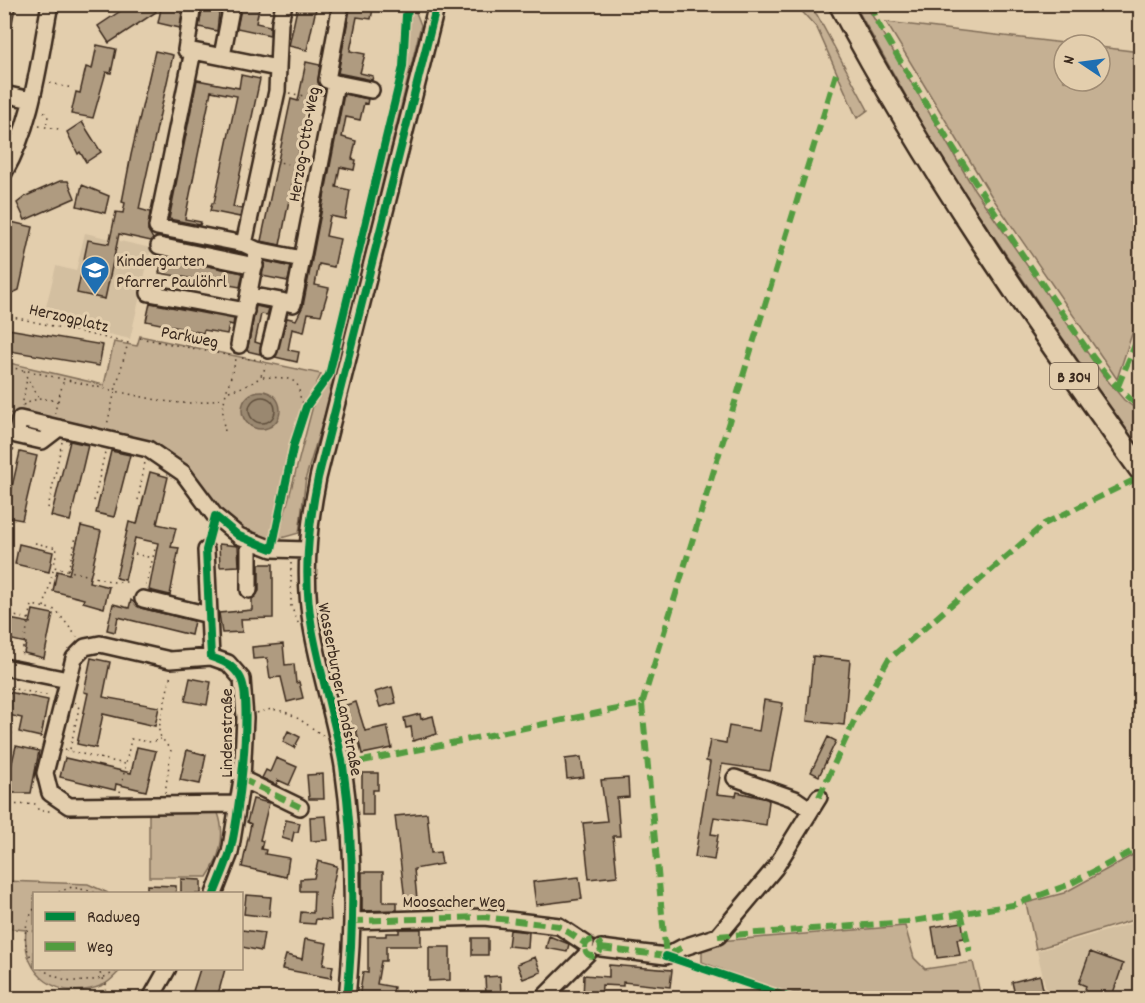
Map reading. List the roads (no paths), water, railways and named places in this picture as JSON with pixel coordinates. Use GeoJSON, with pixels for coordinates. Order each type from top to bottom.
{"type":"FeatureCollection","features":[{"type":"Feature","properties":{"kind":"highway"},"geometry":{"type":"LineString","coordinates":[[828,4],[859,41]]}},
{"type":"Feature","properties":{"kind":"highway","name":"B 304"},"geometry":{"type":"LineString","coordinates":[[840,4],[892,100],[960,208],[1140,469]]}},
{"type":"Feature","properties":{"kind":"street"},"geometry":{"type":"LineString","coordinates":[[4,173],[20,140],[31,100],[50,4]]}},
{"type":"Feature","properties":{"kind":"street"},"geometry":{"type":"LineString","coordinates":[[186,50],[194,4]]}},
{"type":"Feature","properties":{"kind":"street"},"geometry":{"type":"LineString","coordinates":[[222,56],[232,4]]}},
{"type":"Feature","properties":{"kind":"street"},"geometry":{"type":"LineString","coordinates":[[237,351],[255,266],[250,247],[278,91],[280,22],[284,4]]}},
{"type":"Feature","properties":{"kind":"street","name":"Herzog-Otto-Weg"},"geometry":{"type":"LineString","coordinates":[[281,301],[293,303],[302,259],[336,83],[327,80],[341,4]]}},
{"type":"Feature","properties":{"kind":"street","name":"Wasserburger Landstraße"},"geometry":{"type":"LineString","coordinates":[[347,999],[352,921],[351,843],[337,736],[312,628],[307,590],[307,550],[318,478],[437,4]]}},
{"type":"Feature","properties":{"kind":"street"},"geometry":{"type":"LineString","coordinates":[[277,68],[193,51],[157,227],[302,259]]}},
{"type":"Feature","properties":{"kind":"street"},"geometry":{"type":"LineString","coordinates":[[336,83],[371,90]]}},
{"type":"Feature","properties":{"kind":"street"},"geometry":{"type":"LineString","coordinates":[[4,94],[31,100]]}},
{"type":"Feature","properties":{"kind":"street"},"geometry":{"type":"LineString","coordinates":[[159,246],[255,266]]}},
{"type":"Feature","properties":{"kind":"street"},"geometry":{"type":"LineString","coordinates":[[148,293],[246,311]]}},
{"type":"Feature","properties":{"kind":"street"},"geometry":{"type":"LineString","coordinates":[[249,295],[281,301],[269,350]]}},
{"type":"Feature","properties":{"kind":"street"},"geometry":{"type":"LineString","coordinates":[[21,412],[16,435],[42,441],[58,428],[148,449],[183,473],[215,516],[249,540],[272,549],[307,550]]}},
{"type":"Feature","properties":{"kind":"street"},"geometry":{"type":"LineString","coordinates":[[249,540],[249,590]]}},
{"type":"Feature","properties":{"kind":"street"},"geometry":{"type":"LineString","coordinates":[[11,668],[68,680],[74,658],[85,647],[100,644],[170,660],[211,657],[206,550]]}},
{"type":"Feature","properties":{"kind":"street"},"geometry":{"type":"LineString","coordinates":[[143,599],[209,615]]}},
{"type":"Feature","properties":{"kind":"street","name":"Lindenstraße"},"geometry":{"type":"LineString","coordinates":[[211,657],[228,663],[242,679],[245,718],[242,779],[230,854],[215,892]]}},
{"type":"Feature","properties":{"kind":"street","name":"Lindenstraße"},"geometry":{"type":"LineString","coordinates":[[68,680],[69,700],[45,774],[50,793],[69,806],[238,804]]}},
{"type":"Feature","properties":{"kind":"street","name":"Moosacher Weg"},"geometry":{"type":"LineString","coordinates":[[352,921],[484,917],[559,926],[592,949],[666,956],[681,948],[718,936],[774,868],[815,804],[735,778]]}},
{"type":"Feature","properties":{"kind":"street","name":"Lindenstraße"},"geometry":{"type":"LineString","coordinates":[[242,779],[300,807]]}},
{"type":"Feature","properties":{"kind":"street"},"geometry":{"type":"LineString","coordinates":[[543,999],[592,949]]}},
{"type":"Feature","properties":{"kind":"street"},"geometry":{"type":"LineString","coordinates":[[151,999],[167,970]]}},
{"type":"Feature","properties":{"kind":"water"},"geometry":{"type":"Polygon","coordinates":[[[261,391],[274,397],[280,410],[274,423],[261,429],[248,423],[242,410],[248,397],[261,391]]]}},
{"type":"Feature","properties":{"kind":"place","name":"Kindergarten Pfarrer Paulöhrl"},"geometry":{"type":"Point","coordinates":[95,296]}}]}
